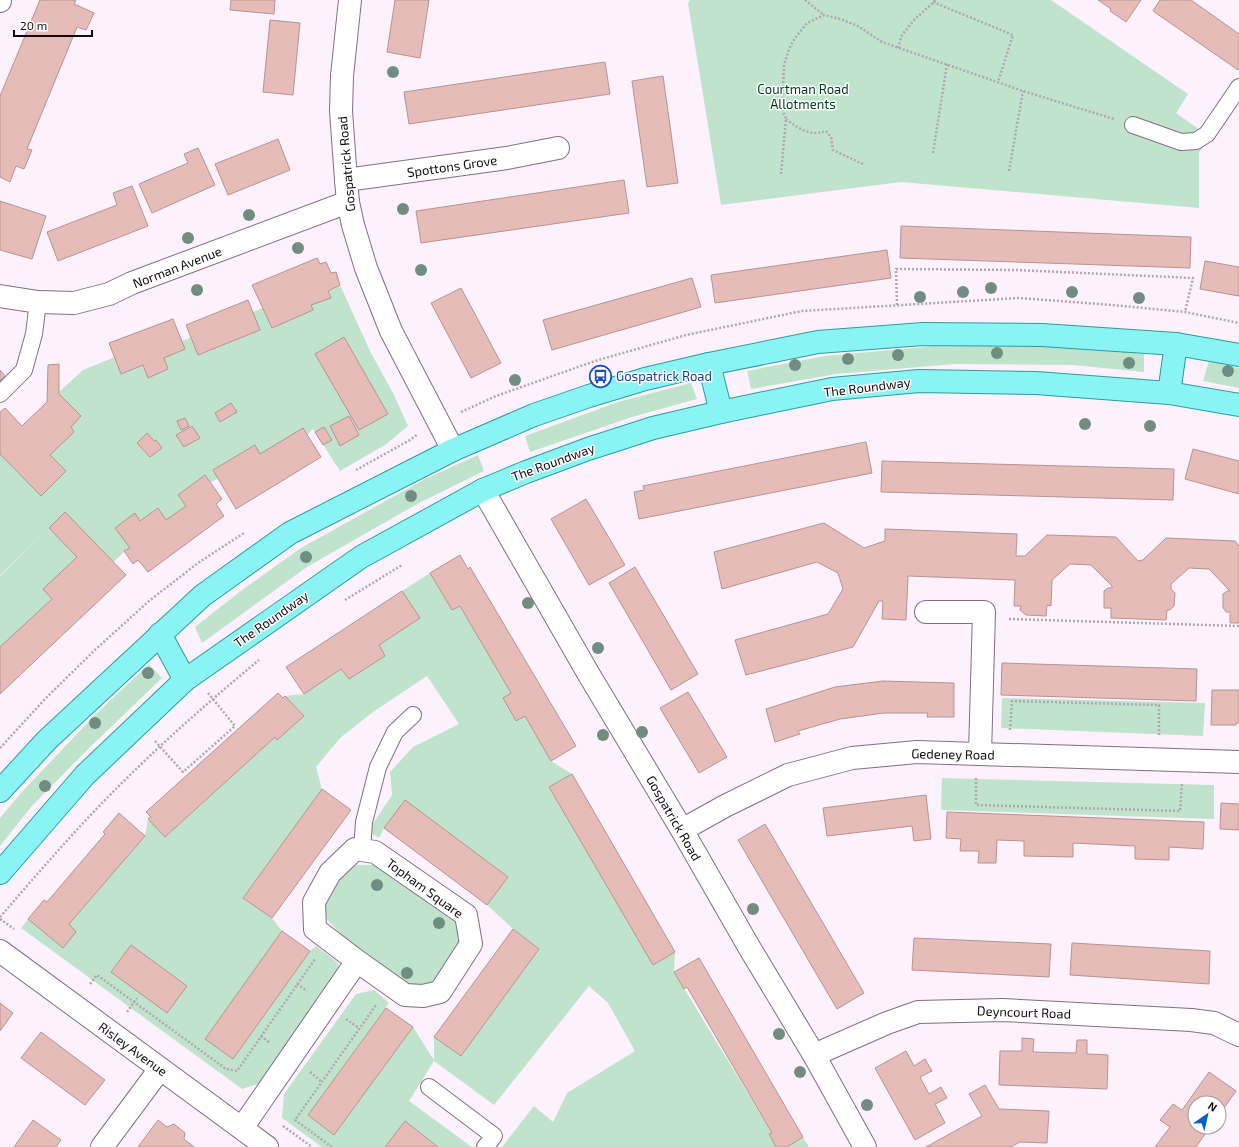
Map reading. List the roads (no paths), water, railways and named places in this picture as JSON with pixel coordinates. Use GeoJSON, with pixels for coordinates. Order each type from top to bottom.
{"type":"FeatureCollection","features":[{"type":"Feature","properties":{"kind":"main road"},"geometry":{"type":"LineString","coordinates":[[0,791],[47,740],[202,596],[290,533],[453,450],[534,415],[645,379],[709,364],[818,342],[923,334],[1042,335],[1176,344],[1239,355]]}},
{"type":"Feature","properties":{"kind":"main road"},"geometry":{"type":"LineString","coordinates":[[1169,393],[1176,344]]}},
{"type":"Feature","properties":{"kind":"main road"},"geometry":{"type":"LineString","coordinates":[[709,364],[721,412]]}},
{"type":"Feature","properties":{"kind":"main road","name":"The Roundway"},"geometry":{"type":"LineString","coordinates":[[0,873],[85,775],[188,677],[361,557],[483,490],[526,472],[588,449],[653,428],[721,412],[832,389],[919,380],[1036,383],[1169,393],[1239,404]]}},
{"type":"Feature","properties":{"kind":"main road"},"geometry":{"type":"LineString","coordinates":[[160,634],[188,677]]}},
{"type":"Feature","properties":{"kind":"street","name":"Gospatrick Road"},"geometry":{"type":"LineString","coordinates":[[350,0],[342,76],[341,111],[348,202],[353,224],[366,268],[391,331],[453,450]]}},
{"type":"Feature","properties":{"kind":"street","name":"Spottons Grove"},"geometry":{"type":"LineString","coordinates":[[346,180],[507,158],[558,148]]}},
{"type":"Feature","properties":{"kind":"street","name":"Norman Avenue"},"geometry":{"type":"LineString","coordinates":[[0,296],[38,302],[74,303],[109,294],[132,283],[348,202]]}},
{"type":"Feature","properties":{"kind":"street","name":"Gospatrick Road"},"geometry":{"type":"LineString","coordinates":[[483,490],[588,673],[814,1055],[865,1147]]}},
{"type":"Feature","properties":{"kind":"street"},"geometry":{"type":"LineString","coordinates":[[926,612],[984,612],[979,754]]}},
{"type":"Feature","properties":{"kind":"street","name":"Gedeney Road"},"geometry":{"type":"LineString","coordinates":[[682,830],[725,806],[788,775],[852,758],[917,752],[1239,762]]}},
{"type":"Feature","properties":{"kind":"street","name":"Topham Square"},"geometry":{"type":"LineString","coordinates":[[355,850],[362,850],[375,852],[466,915],[471,944],[440,992],[423,996],[405,995],[357,961],[315,928],[314,902],[330,874],[355,850]]}},
{"type":"Feature","properties":{"kind":"street","name":"Risley Avenue"},"geometry":{"type":"LineString","coordinates":[[0,951],[267,1147]]}},
{"type":"Feature","properties":{"kind":"street"},"geometry":{"type":"LineString","coordinates":[[242,1128],[357,961]]}},
{"type":"Feature","properties":{"kind":"street","name":"Deyncourt Road"},"geometry":{"type":"LineString","coordinates":[[814,1055],[887,1023],[918,1012],[1004,1010],[1191,1020],[1214,1023],[1239,1035]]}},
{"type":"Feature","properties":{"kind":"street"},"geometry":{"type":"LineString","coordinates":[[102,1147],[160,1069]]}},
{"type":"Feature","properties":{"kind":"lane"},"geometry":{"type":"LineString","coordinates":[[1133,125],[1181,142],[1196,141],[1207,134],[1239,87]]}},
{"type":"Feature","properties":{"kind":"lane"},"geometry":{"type":"LineString","coordinates":[[0,394],[24,370],[34,334],[38,302]]}},
{"type":"Feature","properties":{"kind":"lane"},"geometry":{"type":"LineString","coordinates":[[362,850],[364,822],[378,767],[395,732],[413,715]]}},
{"type":"Feature","properties":{"kind":"lane"},"geometry":{"type":"LineString","coordinates":[[429,1087],[494,1136],[485,1147]]}},
{"type":"Feature","properties":{"kind":"place","name":"Gospatrick Road"},"geometry":{"type":"Point","coordinates":[600,376]}},
{"type":"Feature","properties":{"kind":"park label","name":"Courtman Road Allotments"},"geometry":{"type":"Point","coordinates":[803,96]}}]}
